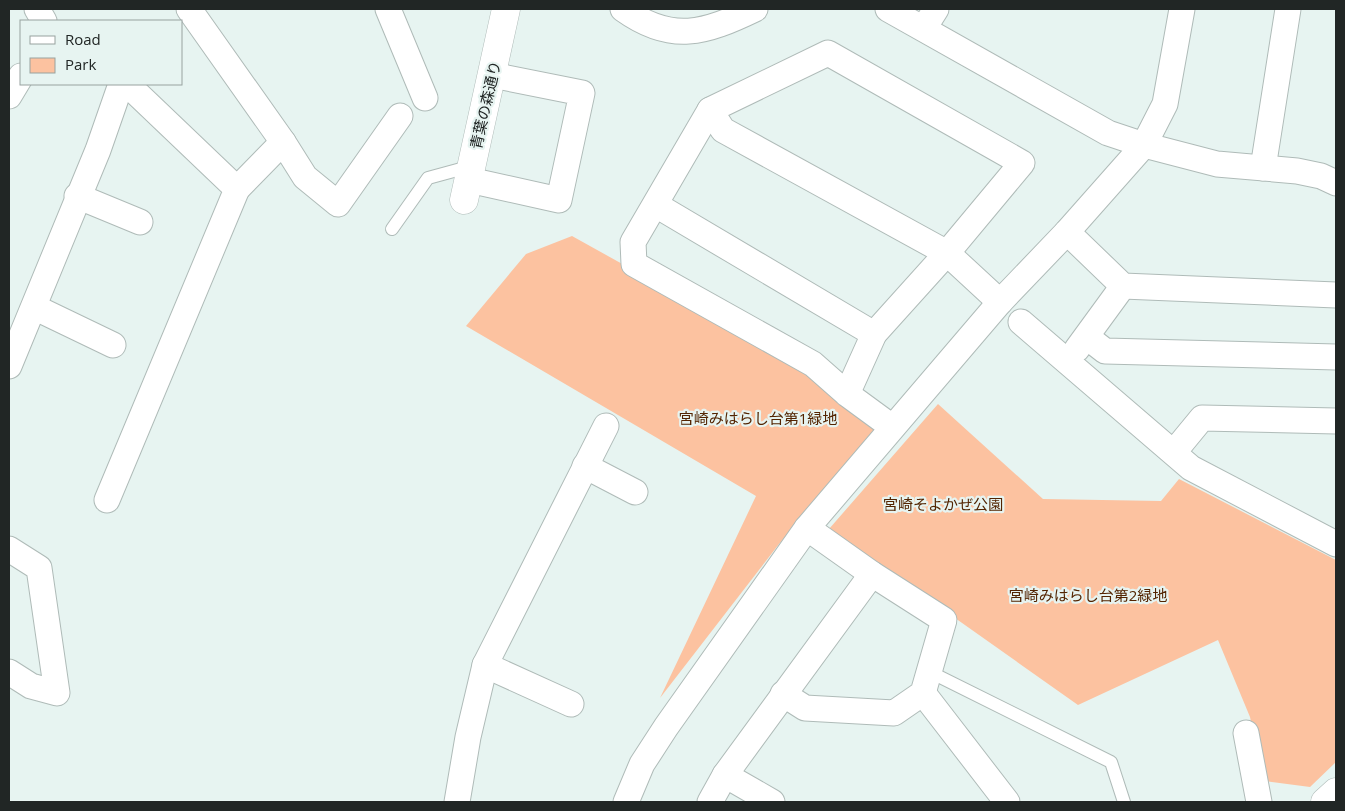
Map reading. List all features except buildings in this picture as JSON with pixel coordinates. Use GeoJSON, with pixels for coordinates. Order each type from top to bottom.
{"type":"FeatureCollection","features":[{"type":"Feature","properties":{"kind":"main road","name":"青葉の森通り"},"geometry":{"type":"LineString","coordinates":[[468,182],[506,9]]}},
{"type":"Feature","properties":{"kind":"main road"},"geometry":{"type":"LineString","coordinates":[[1325,802],[1336,792]]}},
{"type":"Feature","properties":{"kind":"street"},"geometry":{"type":"LineString","coordinates":[[37,9],[43,20]]}},
{"type":"Feature","properties":{"kind":"street"},"geometry":{"type":"LineString","coordinates":[[388,9],[425,98]]}},
{"type":"Feature","properties":{"kind":"street"},"geometry":{"type":"LineString","coordinates":[[623,9],[653,26],[679,32],[720,26],[755,9]]}},
{"type":"Feature","properties":{"kind":"street"},"geometry":{"type":"LineString","coordinates":[[888,9],[930,19],[1108,133],[1144,146],[1217,164],[1297,171],[1322,176],[1336,183]]}},
{"type":"Feature","properties":{"kind":"street"},"geometry":{"type":"LineString","coordinates":[[626,802],[642,764],[666,727],[807,528],[1000,302],[1067,232],[1144,146],[1165,104],[1182,9]]}},
{"type":"Feature","properties":{"kind":"street"},"geometry":{"type":"LineString","coordinates":[[1263,168],[1288,9]]}},
{"type":"Feature","properties":{"kind":"street"},"geometry":{"type":"LineString","coordinates":[[187,12],[283,142],[305,177],[338,204],[400,116]]}},
{"type":"Feature","properties":{"kind":"street"},"geometry":{"type":"LineString","coordinates":[[847,394],[874,334],[947,253],[1022,163],[828,53],[710,110],[633,242],[634,264],[813,364],[847,394],[892,428]]}},
{"type":"Feature","properties":{"kind":"street"},"geometry":{"type":"LineString","coordinates":[[468,182],[559,200],[582,93],[492,75]]}},
{"type":"Feature","properties":{"kind":"street"},"geometry":{"type":"LineString","coordinates":[[9,96],[20,78]]}},
{"type":"Feature","properties":{"kind":"street"},"geometry":{"type":"LineString","coordinates":[[9,366],[14,339],[34,307],[98,150],[121,85]]}},
{"type":"Feature","properties":{"kind":"street"},"geometry":{"type":"LineString","coordinates":[[129,85],[237,189]]}},
{"type":"Feature","properties":{"kind":"street"},"geometry":{"type":"LineString","coordinates":[[710,110],[723,130],[947,253],[1000,302]]}},
{"type":"Feature","properties":{"kind":"street"},"geometry":{"type":"LineString","coordinates":[[107,500],[237,189],[283,142]]}},
{"type":"Feature","properties":{"kind":"street"},"geometry":{"type":"LineString","coordinates":[[78,196],[140,222]]}},
{"type":"Feature","properties":{"kind":"street"},"geometry":{"type":"LineString","coordinates":[[656,205],[874,334]]}},
{"type":"Feature","properties":{"kind":"street"},"geometry":{"type":"LineString","coordinates":[[1067,232],[1123,286],[1336,296]]}},
{"type":"Feature","properties":{"kind":"street"},"geometry":{"type":"LineString","coordinates":[[1065,362],[1087,337],[1123,286]]}},
{"type":"Feature","properties":{"kind":"street"},"geometry":{"type":"LineString","coordinates":[[34,307],[113,345]]}},
{"type":"Feature","properties":{"kind":"street"},"geometry":{"type":"LineString","coordinates":[[1021,322],[1065,362],[1191,468],[1336,544]]}},
{"type":"Feature","properties":{"kind":"street"},"geometry":{"type":"LineString","coordinates":[[1087,337],[1105,351],[1336,356]]}},
{"type":"Feature","properties":{"kind":"street"},"geometry":{"type":"LineString","coordinates":[[1174,452],[1202,418],[1336,421]]}},
{"type":"Feature","properties":{"kind":"street"},"geometry":{"type":"LineString","coordinates":[[457,802],[468,738],[485,665],[606,426]]}},
{"type":"Feature","properties":{"kind":"street"},"geometry":{"type":"LineString","coordinates":[[585,466],[635,492]]}},
{"type":"Feature","properties":{"kind":"street"},"geometry":{"type":"LineString","coordinates":[[782,694],[805,708],[894,713],[925,682],[944,620],[872,574],[807,528]]}},
{"type":"Feature","properties":{"kind":"street"},"geometry":{"type":"LineString","coordinates":[[9,549],[39,568],[57,692],[31,686],[9,672]]}},
{"type":"Feature","properties":{"kind":"street"},"geometry":{"type":"LineString","coordinates":[[710,802],[725,775],[782,694],[872,574]]}},
{"type":"Feature","properties":{"kind":"street"},"geometry":{"type":"LineString","coordinates":[[485,665],[571,704]]}},
{"type":"Feature","properties":{"kind":"street"},"geometry":{"type":"LineString","coordinates":[[925,682],[1007,802]]}},
{"type":"Feature","properties":{"kind":"street"},"geometry":{"type":"LineString","coordinates":[[1246,733],[1259,802]]}},
{"type":"Feature","properties":{"kind":"street"},"geometry":{"type":"LineString","coordinates":[[725,775],[772,802]]}},
{"type":"Feature","properties":{"kind":"lane"},"geometry":{"type":"LineString","coordinates":[[392,228],[428,178],[468,182]]}},
{"type":"Feature","properties":{"kind":"lane"},"geometry":{"type":"LineString","coordinates":[[925,682],[1111,762],[1124,802]]}},
{"type":"Feature","properties":{"kind":"green space","name":"宮崎みはらし台第1緑地"},"geometry":{"type":"Polygon","coordinates":[[[572,236],[802,364],[875,430],[779,544],[660,698],[756,496],[466,326],[526,254],[572,236]]]}},
{"type":"Feature","properties":{"kind":"green space","name":"宮崎みはらし台第2緑地"},"geometry":{"type":"Polygon","coordinates":[[[938,404],[1043,499],[1161,501],[1179,479],[1336,560],[1336,762],[1310,787],[1264,781],[1250,717],[1218,640],[1078,705],[829,529],[938,404]]]}},
{"type":"Feature","properties":{"kind":"park label","name":"宮崎そよかぜ公園"},"geometry":{"type":"Point","coordinates":[943,504]}}]}
